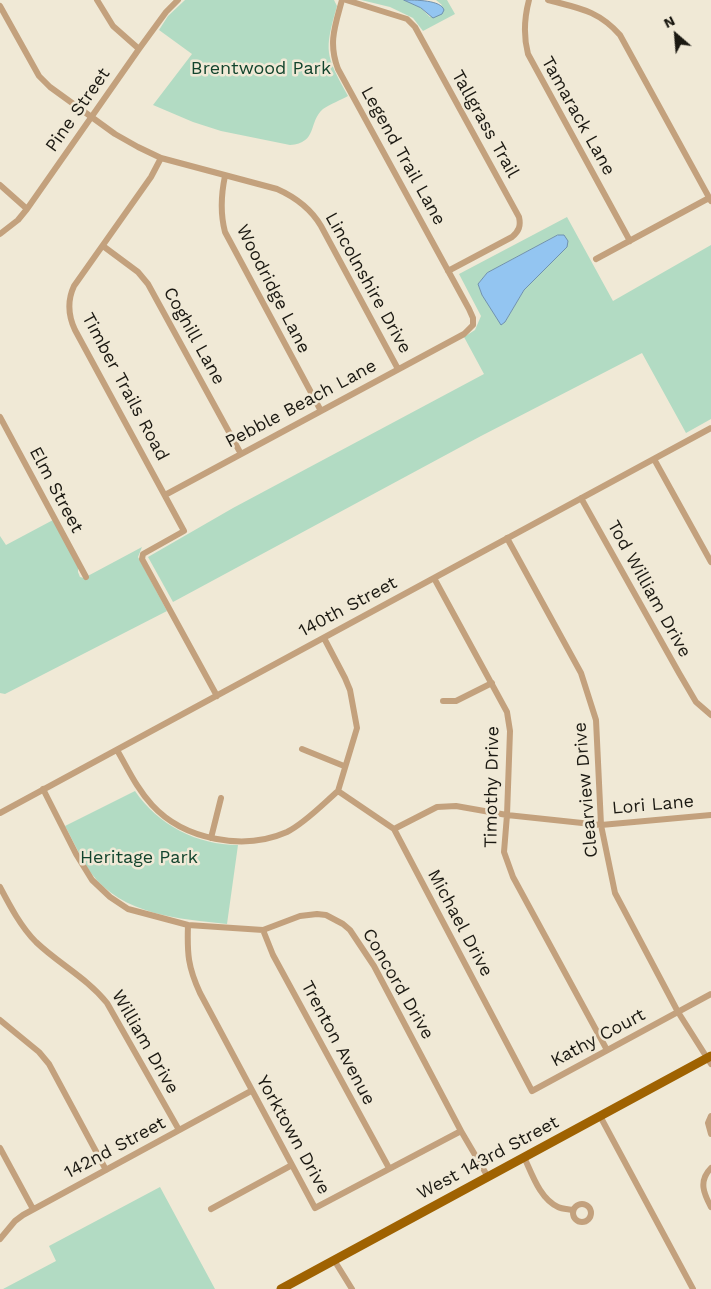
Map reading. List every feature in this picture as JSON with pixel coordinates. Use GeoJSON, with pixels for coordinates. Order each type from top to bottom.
{"type":"FeatureCollection","features":[{"type":"Feature","properties":{"kind":"main road","name":"West 143rd Street"},"geometry":{"type":"LineString","coordinates":[[281,1289],[600,1116],[710,1060]]}},
{"type":"Feature","properties":{"kind":"street"},"geometry":{"type":"LineString","coordinates":[[97,0],[113,26],[139,49]]}},
{"type":"Feature","properties":{"kind":"street","name":"Pine Street"},"geometry":{"type":"LineString","coordinates":[[0,234],[27,210],[139,49],[166,12],[178,0]]}},
{"type":"Feature","properties":{"kind":"street","name":"Tallgrass Trail"},"geometry":{"type":"LineString","coordinates":[[344,0],[407,19],[415,27],[520,217],[520,227],[512,237],[448,271]]}},
{"type":"Feature","properties":{"kind":"street","name":"Legend Trail Lane"},"geometry":{"type":"LineString","coordinates":[[344,0],[332,40],[336,64],[469,309],[473,322]]}},
{"type":"Feature","properties":{"kind":"street","name":"Tamarack Lane"},"geometry":{"type":"LineString","coordinates":[[529,0],[524,19],[525,42],[528,54],[630,241]]}},
{"type":"Feature","properties":{"kind":"street"},"geometry":{"type":"LineString","coordinates":[[548,0],[585,9],[608,22],[620,35],[710,200],[596,259]]}},
{"type":"Feature","properties":{"kind":"street","name":"Lincolnshire Drive"},"geometry":{"type":"LineString","coordinates":[[0,6],[40,76],[50,87],[126,141],[162,158],[225,176],[277,188],[290,195],[312,213],[321,226],[398,369]]}},
{"type":"Feature","properties":{"kind":"street","name":"Timber Trails Road"},"geometry":{"type":"LineString","coordinates":[[162,158],[151,178],[72,291],[69,303],[71,320],[184,531],[143,554],[142,559],[217,696]]}},
{"type":"Feature","properties":{"kind":"street","name":"Woodridge Lane"},"geometry":{"type":"LineString","coordinates":[[225,176],[221,199],[222,219],[226,232],[321,411]]}},
{"type":"Feature","properties":{"kind":"street"},"geometry":{"type":"LineString","coordinates":[[0,185],[27,210]]}},
{"type":"Feature","properties":{"kind":"street","name":"Coghill Lane"},"geometry":{"type":"LineString","coordinates":[[103,246],[138,272],[148,284],[241,454]]}},
{"type":"Feature","properties":{"kind":"street","name":"Pebble Beach Lane"},"geometry":{"type":"LineString","coordinates":[[165,495],[464,334],[470,329],[473,322]]}},
{"type":"Feature","properties":{"kind":"street","name":"Elm Street"},"geometry":{"type":"LineString","coordinates":[[0,417],[86,577]]}},
{"type":"Feature","properties":{"kind":"street","name":"140th Street"},"geometry":{"type":"LineString","coordinates":[[0,813],[711,428]]}},
{"type":"Feature","properties":{"kind":"street"},"geometry":{"type":"LineString","coordinates":[[0,435],[8,431]]}},
{"type":"Feature","properties":{"kind":"street"},"geometry":{"type":"LineString","coordinates":[[654,459],[711,562]]}},
{"type":"Feature","properties":{"kind":"street","name":"Tod William Drive"},"geometry":{"type":"LineString","coordinates":[[581,498],[679,674],[696,702],[711,716]]}},
{"type":"Feature","properties":{"kind":"street","name":"Clearview Drive"},"geometry":{"type":"LineString","coordinates":[[507,538],[581,673],[589,694],[596,720],[601,825],[615,893],[678,1012],[710,1060]]}},
{"type":"Feature","properties":{"kind":"street","name":"Timothy Drive"},"geometry":{"type":"LineString","coordinates":[[434,578],[507,712],[510,731],[504,852],[512,877],[607,1050]]}},
{"type":"Feature","properties":{"kind":"street"},"geometry":{"type":"LineString","coordinates":[[117,750],[136,786],[153,806],[171,821],[184,828],[211,838],[235,841],[263,839],[288,831],[338,791],[356,728],[347,684],[324,638]]}},
{"type":"Feature","properties":{"kind":"street"},"geometry":{"type":"LineString","coordinates":[[443,701],[456,701],[492,683]]}},
{"type":"Feature","properties":{"kind":"street"},"geometry":{"type":"LineString","coordinates":[[302,749],[344,766]]}},
{"type":"Feature","properties":{"kind":"street","name":"Concord Drive"},"geometry":{"type":"LineString","coordinates":[[43,789],[92,880],[110,898],[128,909],[188,925],[263,930],[308,914],[326,915],[350,930],[374,966],[461,1131],[488,1177]]}},
{"type":"Feature","properties":{"kind":"street","name":"Michael Drive"},"geometry":{"type":"LineString","coordinates":[[338,791],[394,829],[532,1091]]}},
{"type":"Feature","properties":{"kind":"street"},"geometry":{"type":"LineString","coordinates":[[211,838],[221,798]]}},
{"type":"Feature","properties":{"kind":"street","name":"Lori Lane"},"geometry":{"type":"LineString","coordinates":[[394,829],[437,807],[456,806],[507,815],[601,825],[711,815]]}},
{"type":"Feature","properties":{"kind":"street","name":"William Drive"},"geometry":{"type":"LineString","coordinates":[[0,887],[16,916],[36,942],[79,975],[99,992],[108,1003],[179,1130]]}},
{"type":"Feature","properties":{"kind":"street","name":"Yorktown Drive"},"geometry":{"type":"LineString","coordinates":[[188,925],[187,955],[191,975],[251,1091],[315,1208],[461,1131]]}},
{"type":"Feature","properties":{"kind":"street","name":"Trenton Avenue"},"geometry":{"type":"LineString","coordinates":[[263,930],[273,955],[388,1168]]}},
{"type":"Feature","properties":{"kind":"street","name":"Kathy Court"},"geometry":{"type":"LineString","coordinates":[[532,1091],[711,994]]}},
{"type":"Feature","properties":{"kind":"street"},"geometry":{"type":"LineString","coordinates":[[0,1020],[39,1052],[49,1064],[106,1170]]}},
{"type":"Feature","properties":{"kind":"street","name":"142nd Street"},"geometry":{"type":"LineString","coordinates":[[0,1239],[15,1221],[33,1209],[251,1091]]}},
{"type":"Feature","properties":{"kind":"street"},"geometry":{"type":"LineString","coordinates":[[600,1116],[693,1289]]}},
{"type":"Feature","properties":{"kind":"street"},"geometry":{"type":"LineString","coordinates":[[711,1116],[708,1123],[711,1134]]}},
{"type":"Feature","properties":{"kind":"street"},"geometry":{"type":"LineString","coordinates":[[0,1148],[33,1209]]}},
{"type":"Feature","properties":{"kind":"street"},"geometry":{"type":"LineString","coordinates":[[524,1157],[538,1186],[550,1203],[559,1208],[573,1210]]}},
{"type":"Feature","properties":{"kind":"street"},"geometry":{"type":"LineString","coordinates":[[211,1209],[292,1165]]}},
{"type":"Feature","properties":{"kind":"street"},"geometry":{"type":"LineString","coordinates":[[711,1168],[705,1176],[703,1186],[711,1207]]}},
{"type":"Feature","properties":{"kind":"street"},"geometry":{"type":"LineString","coordinates":[[334,1260],[352,1289]]}},
{"type":"Feature","properties":{"kind":"green space","name":"Brentwood Park"},"geometry":{"type":"Polygon","coordinates":[[[185,0],[334,0],[337,6],[330,34],[329,53],[335,71],[348,96],[323,109],[318,114],[309,136],[299,143],[290,145],[221,131],[193,122],[153,105],[192,54],[159,30],[168,16],[185,0]]]}},
{"type":"Feature","properties":{"kind":"green space"},"geometry":{"type":"Polygon","coordinates":[[[361,0],[404,0],[421,8],[430,17],[442,5],[436,0],[447,0],[455,14],[423,31],[413,18],[390,7],[361,0]]]}},
{"type":"Feature","properties":{"kind":"green space"},"geometry":{"type":"Polygon","coordinates":[[[567,217],[613,301],[711,245],[711,419],[686,433],[642,353],[481,436],[173,602],[148,557],[233,508],[484,374],[464,337],[475,330],[481,316],[459,274],[567,217]],[[558,235],[487,273],[478,284],[482,295],[501,324],[505,322],[524,290],[566,247],[558,235]]]}},
{"type":"Feature","properties":{"kind":"green space"},"geometry":{"type":"Polygon","coordinates":[[[53,520],[78,567],[80,577],[84,578],[142,547],[138,557],[167,611],[5,694],[0,693],[0,536],[6,545],[53,520]]]}},
{"type":"Feature","properties":{"kind":"green space","name":"Heritage Park"},"geometry":{"type":"Polygon","coordinates":[[[135,791],[155,814],[180,831],[208,841],[238,845],[227,924],[171,917],[135,906],[119,898],[104,887],[91,873],[65,826],[135,791]]]}},
{"type":"Feature","properties":{"kind":"green space"},"geometry":{"type":"Polygon","coordinates":[[[160,1187],[215,1289],[3,1289],[56,1261],[49,1246],[160,1187]]]}},
{"type":"Feature","properties":{"kind":"water"},"geometry":{"type":"Polygon","coordinates":[[[404,0],[433,2],[444,10],[442,14],[433,18],[421,8],[404,0]]]}},
{"type":"Feature","properties":{"kind":"water"},"geometry":{"type":"Polygon","coordinates":[[[558,235],[564,235],[568,241],[567,247],[524,290],[505,322],[501,325],[482,295],[478,284],[487,273],[558,235]]]}}]}
